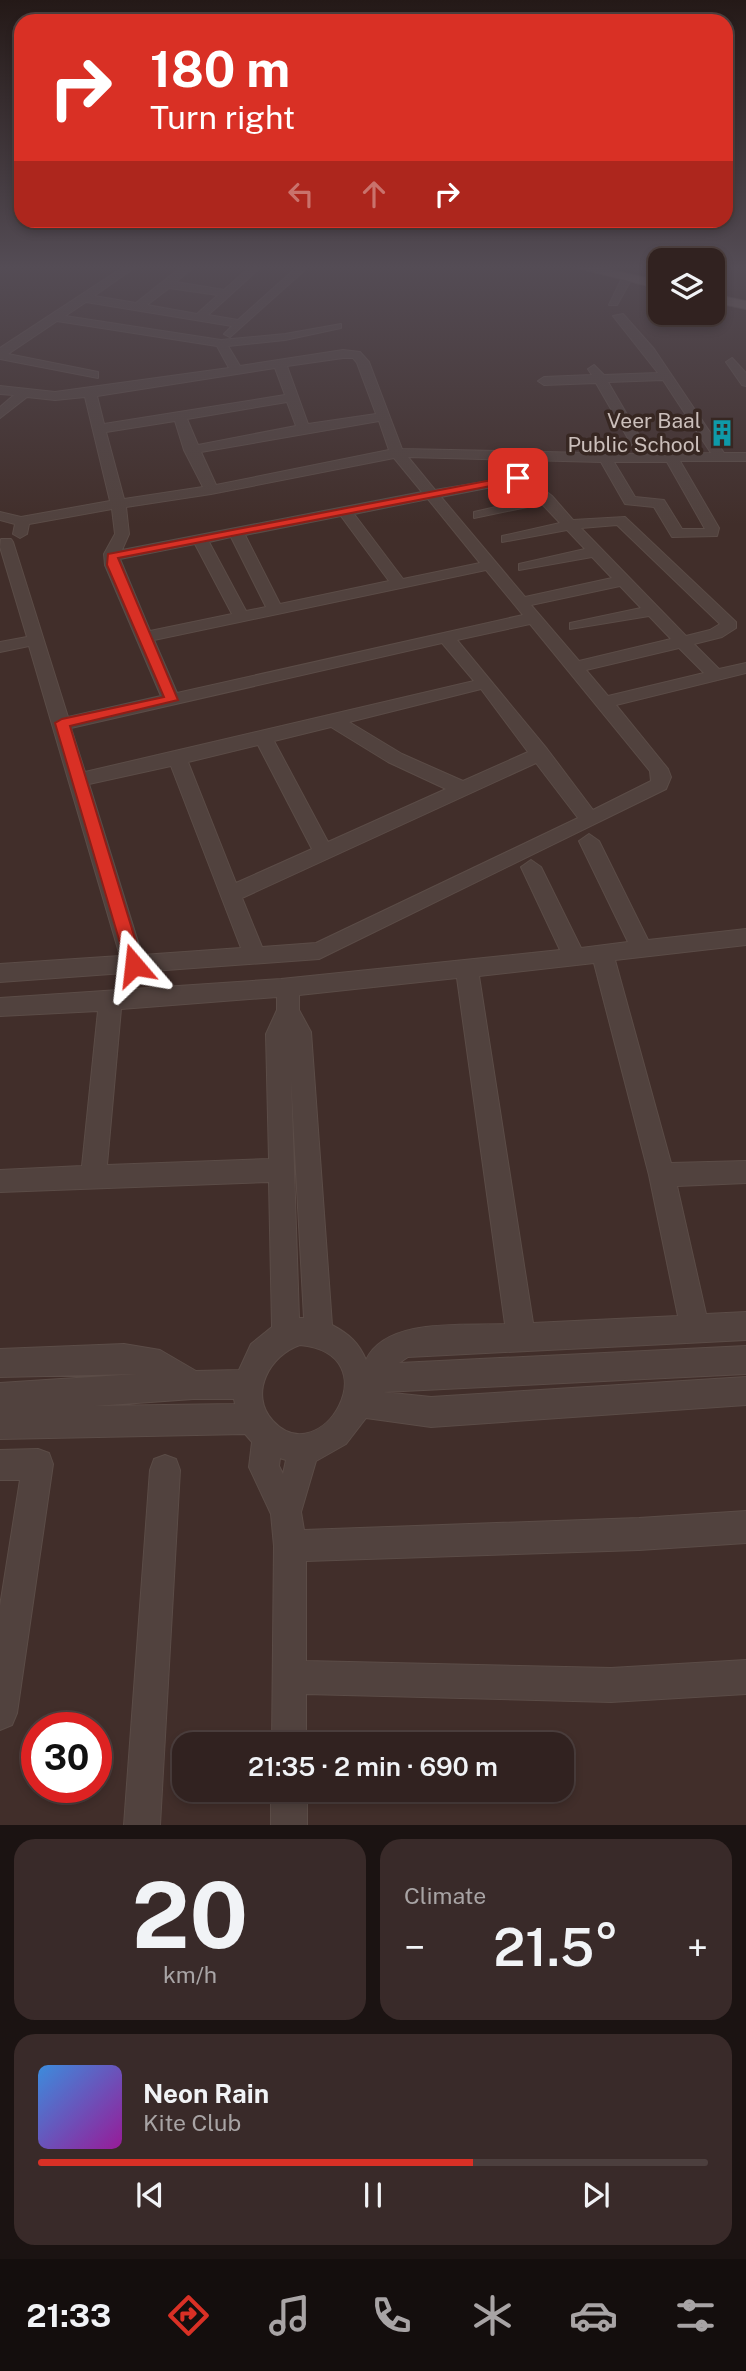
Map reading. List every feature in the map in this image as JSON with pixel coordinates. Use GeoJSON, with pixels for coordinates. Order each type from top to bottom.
{"type":"FeatureCollection","features":[{"type":"Feature","properties":{"kind":"street"},"geometry":{"type":"LineString","coordinates":[[1,353],[6,359],[94,375]]}},
{"type":"Feature","properties":{"kind":"street"},"geometry":{"type":"LineString","coordinates":[[227,353],[237,371]]}},
{"type":"Feature","properties":{"kind":"street"},"geometry":{"type":"LineString","coordinates":[[645,353],[667,376]]}},
{"type":"Feature","properties":{"kind":"street"},"geometry":{"type":"LineString","coordinates":[[0,390],[23,394],[90,393],[342,354],[356,355],[363,362],[397,453],[659,769],[662,777],[653,789],[333,946],[301,954],[0,973]]}},
{"type":"Feature","properties":{"kind":"street"},"geometry":{"type":"LineString","coordinates":[[732,362],[746,382]]}},
{"type":"Feature","properties":{"kind":"street"},"geometry":{"type":"LineString","coordinates":[[280,364],[303,429]]}},
{"type":"Feature","properties":{"kind":"street"},"geometry":{"type":"LineString","coordinates":[[551,368],[598,365],[600,378],[646,458]]}},
{"type":"Feature","properties":{"kind":"street"},"geometry":{"type":"LineString","coordinates":[[544,381],[667,376]]}},
{"type":"Feature","properties":{"kind":"street"},"geometry":{"type":"LineString","coordinates":[[662,390],[667,376]]}},
{"type":"Feature","properties":{"kind":"street"},"geometry":{"type":"LineString","coordinates":[[610,392],[662,390]]}},
{"type":"Feature","properties":{"kind":"street"},"geometry":{"type":"LineString","coordinates":[[662,390],[720,457]]}},
{"type":"Feature","properties":{"kind":"street"},"geometry":{"type":"LineString","coordinates":[[90,393],[118,504],[122,534],[112,556],[113,565],[171,700]]}},
{"type":"Feature","properties":{"kind":"street"},"geometry":{"type":"LineString","coordinates":[[0,414],[23,394]]}},
{"type":"Feature","properties":{"kind":"street"},"geometry":{"type":"LineString","coordinates":[[99,429],[292,398]]}},
{"type":"Feature","properties":{"kind":"street"},"geometry":{"type":"LineString","coordinates":[[179,416],[191,450],[211,490]]}},
{"type":"Feature","properties":{"kind":"street"},"geometry":{"type":"LineString","coordinates":[[191,450],[383,417]]}},
{"type":"Feature","properties":{"kind":"street"},"geometry":{"type":"LineString","coordinates":[[0,516],[21,522],[211,490],[397,453],[745,459]]}},
{"type":"Feature","properties":{"kind":"street"},"geometry":{"type":"LineString","coordinates":[[605,458],[630,501],[659,503],[677,534],[712,533],[712,528],[671,457]]}},
{"type":"Feature","properties":{"kind":"street"},"geometry":{"type":"LineString","coordinates":[[112,556],[518,478],[530,481],[715,675]]}},
{"type":"Feature","properties":{"kind":"street"},"geometry":{"type":"LineString","coordinates":[[479,514],[547,499]]}},
{"type":"Feature","properties":{"kind":"street"},"geometry":{"type":"LineString","coordinates":[[344,511],[399,584]]}},
{"type":"Feature","properties":{"kind":"street"},"geometry":{"type":"LineString","coordinates":[[507,539],[613,519],[625,523],[730,625],[722,632],[575,667]]}},
{"type":"Feature","properties":{"kind":"street"},"geometry":{"type":"LineString","coordinates":[[21,522],[21,532],[3,542],[62,723],[134,965]]}},
{"type":"Feature","properties":{"kind":"street"},"geometry":{"type":"LineString","coordinates":[[236,532],[276,611]]}},
{"type":"Feature","properties":{"kind":"street"},"geometry":{"type":"LineString","coordinates":[[200,539],[242,618]]}},
{"type":"Feature","properties":{"kind":"street"},"geometry":{"type":"LineString","coordinates":[[524,567],[597,551]]}},
{"type":"Feature","properties":{"kind":"street"},"geometry":{"type":"LineString","coordinates":[[146,637],[489,565]]}},
{"type":"Feature","properties":{"kind":"street"},"geometry":{"type":"LineString","coordinates":[[522,602],[624,580]]}},
{"type":"Feature","properties":{"kind":"street"},"geometry":{"type":"LineString","coordinates":[[0,597],[20,594]]}},
{"type":"Feature","properties":{"kind":"street"},"geometry":{"type":"LineString","coordinates":[[576,626],[653,610]]}},
{"type":"Feature","properties":{"kind":"street"},"geometry":{"type":"LineString","coordinates":[[62,723],[533,618]]}},
{"type":"Feature","properties":{"kind":"street"},"geometry":{"type":"LineString","coordinates":[[446,638],[541,753],[589,819]]}},
{"type":"Feature","properties":{"kind":"street"},"geometry":{"type":"LineString","coordinates":[[0,647],[36,640]]}},
{"type":"Feature","properties":{"kind":"street"},"geometry":{"type":"LineString","coordinates":[[604,703],[746,667]]}},
{"type":"Feature","properties":{"kind":"street"},"geometry":{"type":"LineString","coordinates":[[78,780],[177,759],[485,683]]}},
{"type":"Feature","properties":{"kind":"street"},"geometry":{"type":"LineString","coordinates":[[334,721],[395,758],[463,789]]}},
{"type":"Feature","properties":{"kind":"street"},"geometry":{"type":"LineString","coordinates":[[264,737],[324,853]]}},
{"type":"Feature","properties":{"kind":"street"},"geometry":{"type":"LineString","coordinates":[[232,894],[541,753]]}},
{"type":"Feature","properties":{"kind":"street"},"geometry":{"type":"LineString","coordinates":[[177,759],[255,956]]}},
{"type":"Feature","properties":{"kind":"street"},"geometry":{"type":"LineString","coordinates":[[589,841],[642,949]]}},
{"type":"Feature","properties":{"kind":"street"},"geometry":{"type":"LineString","coordinates":[[531,867],[575,956]]}},
{"type":"Feature","properties":{"kind":"street"},"geometry":{"type":"LineString","coordinates":[[0,1007],[288,1000],[467,969],[746,937]]}},
{"type":"Feature","properties":{"kind":"street"},"geometry":{"type":"LineString","coordinates":[[602,952],[662,1175],[695,1329]]}},
{"type":"Feature","properties":{"kind":"street"},"geometry":{"type":"LineString","coordinates":[[467,969],[520,1338]]}},
{"type":"Feature","properties":{"kind":"street"},"geometry":{"type":"LineString","coordinates":[[286,1336],[278,1034],[288,1000]]}},
{"type":"Feature","properties":{"kind":"street"},"geometry":{"type":"LineString","coordinates":[[288,1000],[300,1032],[319,1333]]}},
{"type":"Feature","properties":{"kind":"street"},"geometry":{"type":"LineString","coordinates":[[93,1178],[110,1003]]}},
{"type":"Feature","properties":{"kind":"street"},"geometry":{"type":"LineString","coordinates":[[0,1181],[282,1170]]}},
{"type":"Feature","properties":{"kind":"street"},"geometry":{"type":"LineString","coordinates":[[662,1175],[746,1172]]}},
{"type":"Feature","properties":{"kind":"street"},"geometry":{"type":"LineString","coordinates":[[0,1424],[181,1418],[260,1428],[288,1447],[320,1447],[351,1423],[365,1386],[384,1357],[396,1346],[407,1343],[746,1326]]}},
{"type":"Feature","properties":{"kind":"street"},"geometry":{"type":"LineString","coordinates":[[289,1732],[290,1546],[286,1512],[264,1467],[260,1428],[249,1384],[260,1354],[286,1336],[297,1332],[319,1333],[338,1342],[355,1360],[365,1386],[392,1409],[431,1412],[746,1391]]}},
{"type":"Feature","properties":{"kind":"street"},"geometry":{"type":"LineString","coordinates":[[0,1363],[124,1358],[160,1364],[193,1385]]}},
{"type":"Feature","properties":{"kind":"street"},"geometry":{"type":"LineString","coordinates":[[365,1386],[746,1360]]}},
{"type":"Feature","properties":{"kind":"street"},"geometry":{"type":"LineString","coordinates":[[0,1398],[193,1385],[249,1384]]}},
{"type":"Feature","properties":{"kind":"street"},"geometry":{"type":"LineString","coordinates":[[286,1512],[301,1466],[301,1449]]}},
{"type":"Feature","properties":{"kind":"street"},"geometry":{"type":"LineString","coordinates":[[0,1465],[38,1464],[0,1713]]}},
{"type":"Feature","properties":{"kind":"street"},"geometry":{"type":"LineString","coordinates":[[142,1825],[165,1470]]}},
{"type":"Feature","properties":{"kind":"street"},"geometry":{"type":"LineString","coordinates":[[290,1546],[639,1534],[746,1527]]}},
{"type":"Feature","properties":{"kind":"street"},"geometry":{"type":"LineString","coordinates":[[289,1677],[611,1685],[746,1677]]}},
{"type":"Feature","properties":{"kind":"street"},"geometry":{"type":"LineString","coordinates":[[289,1802],[289,1825]]}},
{"type":"Feature","properties":{"kind":"place","name":"Veer Baal Public School"},"geometry":{"type":"Point","coordinates":[722,433]}},
{"type":"Feature","properties":{"kind":"route"},"geometry":{"type":"LineString","coordinates":[[134,965],[62,723],[171,700],[113,565],[112,556],[518,478]]}}]}
